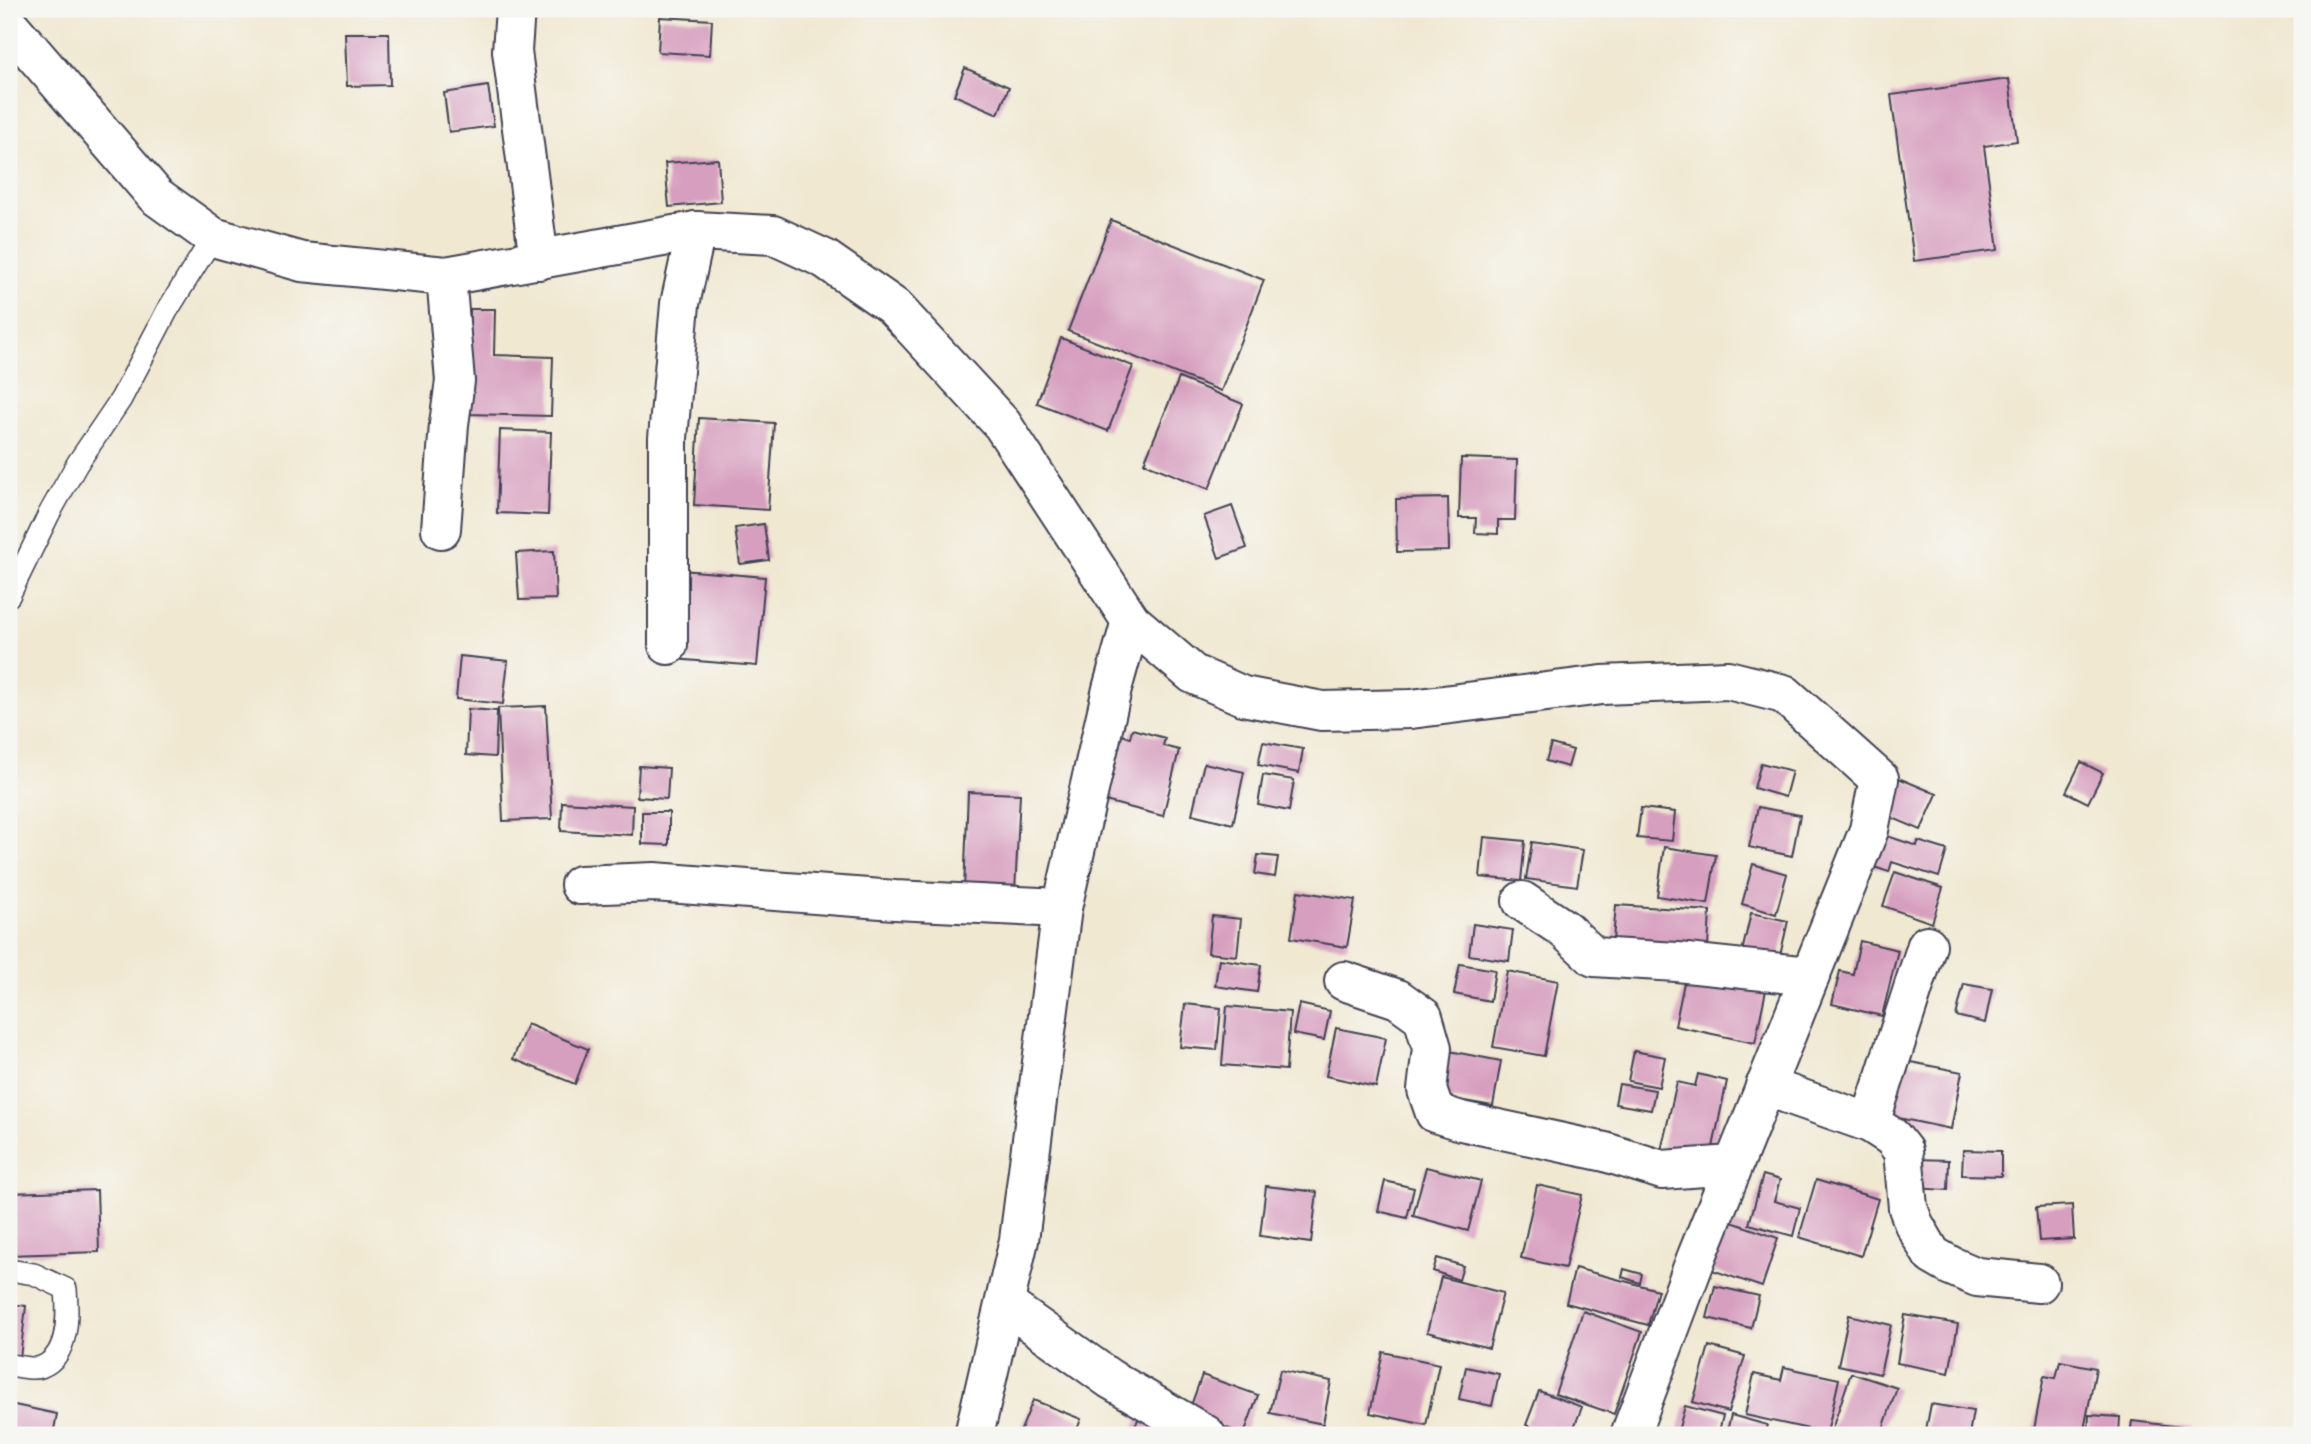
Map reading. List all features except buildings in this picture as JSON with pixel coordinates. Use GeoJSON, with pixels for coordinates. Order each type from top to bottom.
{"type":"FeatureCollection","features":[{"type":"Feature","properties":{"kind":"street"},"geometry":{"type":"LineString","coordinates":[[515,9],[512,51],[539,260]]}},
{"type":"Feature","properties":{"kind":"street"},"geometry":{"type":"LineString","coordinates":[[9,25],[156,196],[213,237],[302,262],[446,276],[696,231],[773,235],[825,259],[894,307],[1002,425],[1131,621],[1193,674],[1243,696],[1322,711],[1411,709],[1602,685],[1728,680],[1784,694],[1879,779],[1869,830],[1733,1165],[1630,1435]]}},
{"type":"Feature","properties":{"kind":"street"},"geometry":{"type":"LineString","coordinates":[[668,645],[668,438],[680,304],[696,231]]}},
{"type":"Feature","properties":{"kind":"street"},"geometry":{"type":"LineString","coordinates":[[441,529],[455,381],[446,276]]}},
{"type":"Feature","properties":{"kind":"street"},"geometry":{"type":"LineString","coordinates":[[974,1435],[1019,1240],[1062,908],[1112,689],[1131,621]]}},
{"type":"Feature","properties":{"kind":"street"},"geometry":{"type":"LineString","coordinates":[[580,885],[654,882],[895,900],[1062,908]]}},
{"type":"Feature","properties":{"kind":"street"},"geometry":{"type":"LineString","coordinates":[[1522,901],[1564,929],[1594,957],[1677,962],[1810,976]]}},
{"type":"Feature","properties":{"kind":"street"},"geometry":{"type":"LineString","coordinates":[[1870,1123],[1927,945]]}},
{"type":"Feature","properties":{"kind":"street"},"geometry":{"type":"LineString","coordinates":[[1344,981],[1398,999],[1423,1017],[1432,1048],[1427,1090],[1435,1113],[1605,1152],[1662,1170],[1733,1165]]}},
{"type":"Feature","properties":{"kind":"street"},"geometry":{"type":"LineString","coordinates":[[1765,1086],[1870,1123],[1892,1137],[1903,1151],[1908,1208],[1932,1255],[1977,1277],[2039,1283]]}},
{"type":"Feature","properties":{"kind":"street"},"geometry":{"type":"LineString","coordinates":[[1005,1304],[1110,1379],[1206,1435]]}},
{"type":"Feature","properties":{"kind":"lane"},"geometry":{"type":"LineString","coordinates":[[9,596],[77,464],[121,399],[167,311],[213,237]]}},
{"type":"Feature","properties":{"kind":"lane"},"geometry":{"type":"LineString","coordinates":[[9,1270],[34,1274],[65,1289],[68,1308],[66,1332],[56,1357],[40,1368],[9,1365]]}}]}
